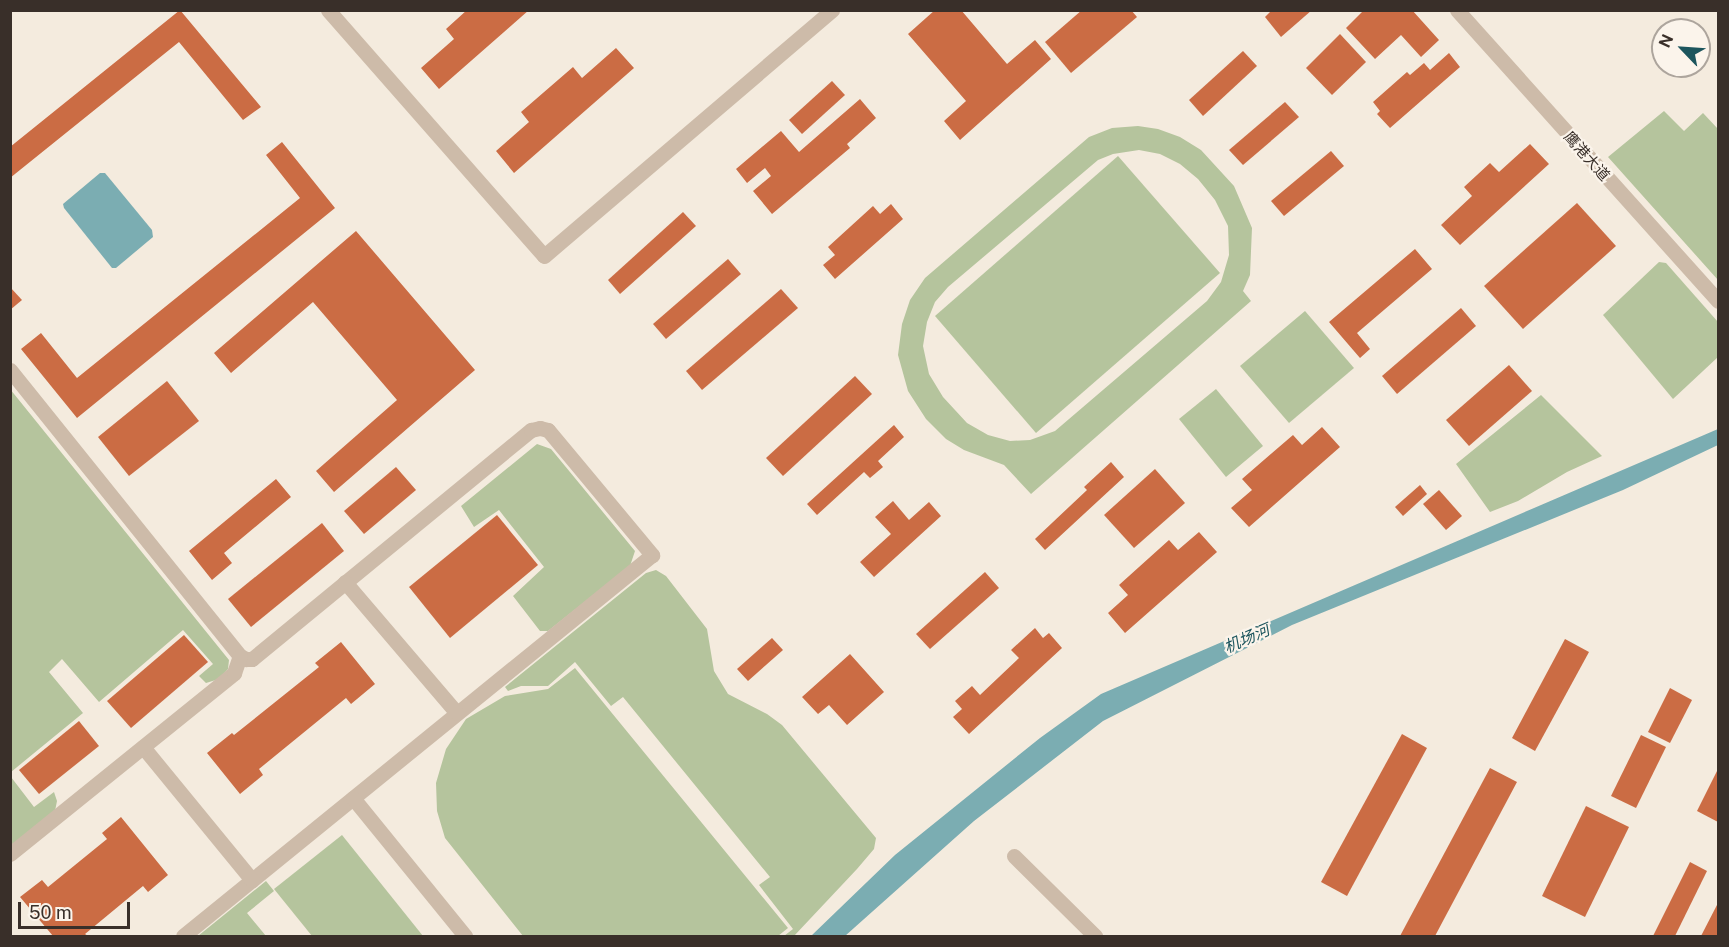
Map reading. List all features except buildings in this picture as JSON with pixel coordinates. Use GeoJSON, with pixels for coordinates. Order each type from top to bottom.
{"type":"FeatureCollection","features":[{"type":"Feature","properties":{"kind":"street"},"geometry":{"type":"LineString","coordinates":[[328,10],[544,256],[832,10]]}},
{"type":"Feature","properties":{"kind":"street","name":"鹰港大道"},"geometry":{"type":"LineString","coordinates":[[1457,10],[1719,301]]}},
{"type":"Feature","properties":{"kind":"street"},"geometry":{"type":"LineString","coordinates":[[10,370],[240,656],[252,659],[531,430],[540,428],[548,430],[652,555],[183,936]]}},
{"type":"Feature","properties":{"kind":"street"},"geometry":{"type":"LineString","coordinates":[[345,582],[457,713]]}},
{"type":"Feature","properties":{"kind":"street"},"geometry":{"type":"LineString","coordinates":[[10,854],[234,673],[240,656]]}},
{"type":"Feature","properties":{"kind":"street"},"geometry":{"type":"LineString","coordinates":[[143,747],[252,880]]}},
{"type":"Feature","properties":{"kind":"street"},"geometry":{"type":"LineString","coordinates":[[353,798],[465,936]]}},
{"type":"Feature","properties":{"kind":"street"},"geometry":{"type":"LineString","coordinates":[[1014,856],[1095,936]]}},
{"type":"Feature","properties":{"kind":"green space"},"geometry":{"type":"Polygon","coordinates":[[[1664,111],[1684,131],[1703,113],[1718,129],[1718,280],[1608,157],[1664,111]]]}},
{"type":"Feature","properties":{"kind":"green space"},"geometry":{"type":"Polygon","coordinates":[[[1138,126],[1158,129],[1180,137],[1201,150],[1234,186],[1252,228],[1250,275],[1243,291],[1251,301],[1031,494],[1004,465],[964,450],[946,439],[926,419],[908,391],[898,355],[902,324],[910,300],[925,278],[1089,137],[1112,128],[1138,126]],[[1139,150],[1113,154],[1098,160],[948,287],[935,302],[927,322],[923,346],[929,374],[943,397],[967,423],[988,435],[1010,441],[1030,440],[1055,431],[1207,301],[1221,282],[1229,255],[1228,226],[1215,200],[1198,179],[1180,164],[1160,154],[1139,150]]]}},
{"type":"Feature","properties":{"kind":"green space"},"geometry":{"type":"Polygon","coordinates":[[[1118,156],[1220,273],[1036,433],[935,316],[1118,156]]]}},
{"type":"Feature","properties":{"kind":"green space"},"geometry":{"type":"Polygon","coordinates":[[[1659,262],[1666,263],[1718,322],[1718,357],[1673,399],[1603,315],[1659,262]]]}},
{"type":"Feature","properties":{"kind":"green space"},"geometry":{"type":"Polygon","coordinates":[[[1305,311],[1354,368],[1289,423],[1240,366],[1305,311]]]}},
{"type":"Feature","properties":{"kind":"green space"},"geometry":{"type":"Polygon","coordinates":[[[10,389],[229,660],[228,669],[219,679],[206,683],[199,676],[213,664],[183,630],[99,702],[62,659],[49,672],[83,713],[11,772],[10,389]]]}},
{"type":"Feature","properties":{"kind":"green space"},"geometry":{"type":"Polygon","coordinates":[[[1216,389],[1263,446],[1226,477],[1179,419],[1216,389]]]}},
{"type":"Feature","properties":{"kind":"green space"},"geometry":{"type":"Polygon","coordinates":[[[1541,395],[1602,456],[1567,472],[1518,501],[1490,512],[1456,464],[1541,395]]]}},
{"type":"Feature","properties":{"kind":"green space"},"geometry":{"type":"Polygon","coordinates":[[[537,444],[551,449],[635,551],[630,566],[548,631],[540,631],[513,596],[544,567],[499,510],[474,527],[461,506],[537,444]]]}},
{"type":"Feature","properties":{"kind":"green space"},"geometry":{"type":"Polygon","coordinates":[[[656,570],[666,576],[707,629],[714,671],[728,694],[767,714],[782,725],[876,838],[874,849],[794,936],[784,936],[793,929],[759,885],[770,877],[623,697],[611,706],[575,662],[548,686],[521,686],[508,691],[505,687],[646,573],[656,570]]]}},
{"type":"Feature","properties":{"kind":"green space"},"geometry":{"type":"Polygon","coordinates":[[[575,668],[788,928],[778,936],[523,936],[445,838],[437,811],[436,783],[446,749],[466,719],[505,696],[548,689],[575,668]]]}},
{"type":"Feature","properties":{"kind":"green space"},"geometry":{"type":"Polygon","coordinates":[[[11,777],[34,807],[54,792],[57,801],[55,811],[11,846],[11,777]]]}},
{"type":"Feature","properties":{"kind":"green space"},"geometry":{"type":"Polygon","coordinates":[[[342,835],[423,936],[312,936],[274,889],[342,835]]]}},
{"type":"Feature","properties":{"kind":"green space"},"geometry":{"type":"Polygon","coordinates":[[[266,881],[274,891],[247,913],[266,936],[198,936],[266,881]]]}},
{"type":"Feature","properties":{"kind":"water"},"geometry":{"type":"Polygon","coordinates":[[[100,173],[105,173],[152,230],[153,237],[116,268],[112,268],[63,204],[100,173]]]}},
{"type":"Feature","properties":{"kind":"water","name":"机场河"},"geometry":{"type":"Polygon","coordinates":[[[1718,429],[1718,445],[1623,490],[1292,625],[1103,721],[974,821],[845,936],[811,936],[895,855],[1040,738],[1101,694],[1718,429]]]}}]}
